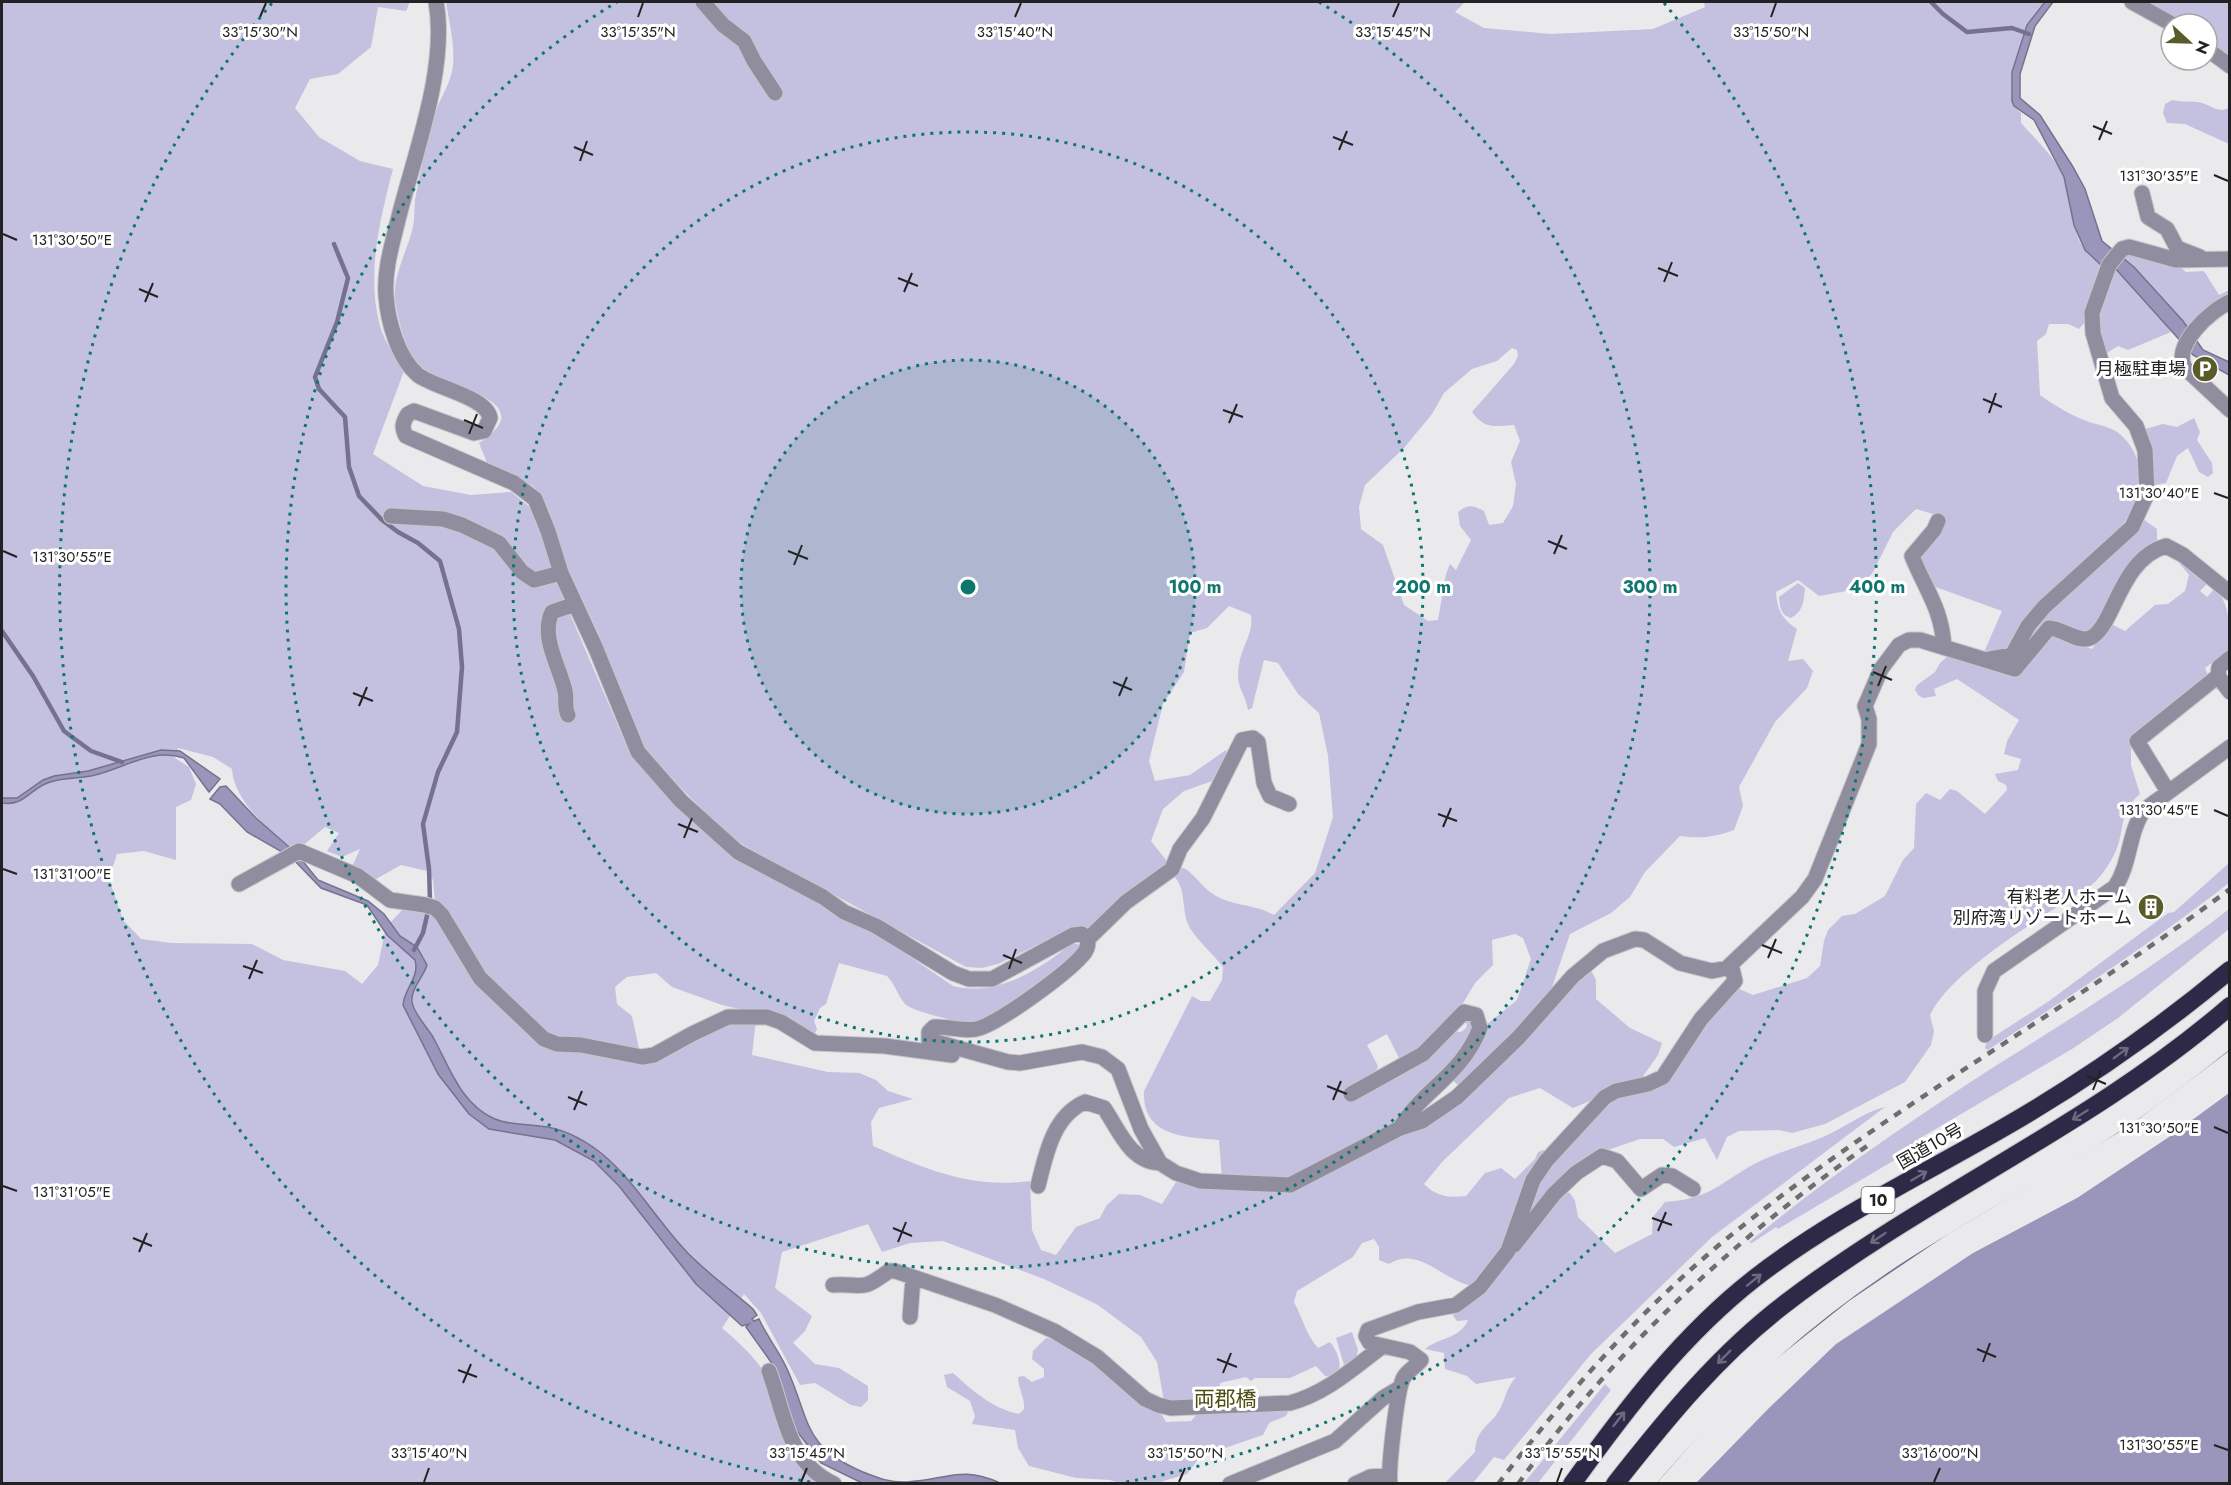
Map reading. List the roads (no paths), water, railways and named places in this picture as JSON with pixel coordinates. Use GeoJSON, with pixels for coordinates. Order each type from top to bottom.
{"type":"FeatureCollection","features":[{"type":"Feature","properties":{"kind":"highway","name":"国道10号"},"geometry":{"type":"LineString","coordinates":[[1572,1484],[1617,1422],[1664,1364],[1755,1278],[1828,1229],[2079,1082],[2156,1028],[2229,970]]}},
{"type":"Feature","properties":{"kind":"highway","name":"10"},"geometry":{"type":"LineString","coordinates":[[1615,1484],[1727,1353],[1786,1303],[1904,1221],[2001,1165],[2120,1089],[2176,1049],[2229,1006]]}},
{"type":"Feature","properties":{"kind":"street"},"geometry":{"type":"LineString","coordinates":[[436,2],[439,32],[436,68],[388,259],[386,299],[394,333],[410,366],[420,376],[484,406],[490,418],[483,431],[474,433],[414,411],[408,414],[402,429],[413,440],[526,490],[541,511],[561,573],[638,752],[681,801],[738,852],[823,897],[844,912],[876,926],[953,973],[969,979],[992,979],[1073,935],[1082,934],[1088,939],[1089,946],[1084,954],[1062,973],[983,1027],[973,1030],[934,1027],[929,1032],[929,1040],[969,1052],[1020,1063],[1082,1052],[1102,1057],[1118,1069],[1141,1129],[1160,1163],[1176,1173],[1200,1181],[1290,1185],[1400,1128],[1422,1121],[1457,1097],[1520,1037],[1573,976],[1603,951],[1635,939],[1644,940],[1662,954],[1691,967],[1720,971],[1731,964],[1802,897],[1815,879],[1866,752],[1870,734],[1865,706],[1888,658],[1899,645],[1909,640],[1920,640],[1989,659],[2011,669],[2019,667],[2049,628],[2080,638],[2090,638],[2098,630],[2127,577],[2145,557],[2166,546],[2183,555],[2229,593]]}},
{"type":"Feature","properties":{"kind":"street"},"geometry":{"type":"LineString","coordinates":[[703,2],[723,25],[744,40],[754,61],[775,93]]}},
{"type":"Feature","properties":{"kind":"street"},"geometry":{"type":"LineString","coordinates":[[2132,2],[2159,17]]}},
{"type":"Feature","properties":{"kind":"street"},"geometry":{"type":"LineString","coordinates":[[2142,193],[2148,217],[2168,229],[2177,248],[2208,261]]}},
{"type":"Feature","properties":{"kind":"street"},"geometry":{"type":"LineString","coordinates":[[1989,659],[2012,655],[2028,626],[2044,607],[2107,552],[2132,527],[2142,510],[2146,494],[2145,450],[2136,426],[2112,398],[2093,333],[2092,313],[2113,259],[2129,247],[2176,260],[2229,259]]}},
{"type":"Feature","properties":{"kind":"street"},"geometry":{"type":"LineString","coordinates":[[2229,302],[2215,308],[2194,333],[2185,346],[2182,359],[2186,368],[2229,410]]}},
{"type":"Feature","properties":{"kind":"street"},"geometry":{"type":"LineString","coordinates":[[391,516],[443,519],[462,525],[499,543],[522,572],[534,580],[561,573]]}},
{"type":"Feature","properties":{"kind":"street"},"geometry":{"type":"LineString","coordinates":[[1938,521],[1934,530],[1912,556],[1936,604],[1942,622],[1944,646]]}},
{"type":"Feature","properties":{"kind":"street"},"geometry":{"type":"LineString","coordinates":[[568,715],[566,693],[552,654],[548,625],[552,612],[575,604]]}},
{"type":"Feature","properties":{"kind":"street"},"geometry":{"type":"LineString","coordinates":[[2229,658],[2219,666],[2218,676],[2229,692]]}},
{"type":"Feature","properties":{"kind":"street"},"geometry":{"type":"LineString","coordinates":[[2167,790],[2137,741],[2218,676]]}},
{"type":"Feature","properties":{"kind":"street"},"geometry":{"type":"LineString","coordinates":[[1088,939],[1126,902],[1172,869],[1180,849],[1203,818],[1237,745],[1242,740],[1253,738],[1258,742],[1264,783],[1270,796],[1289,804]]}},
{"type":"Feature","properties":{"kind":"street"},"geometry":{"type":"LineString","coordinates":[[1985,1035],[1985,991],[1994,971],[2115,887],[2122,877],[2140,815],[2167,790],[2229,747]]}},
{"type":"Feature","properties":{"kind":"street"},"geometry":{"type":"LineString","coordinates":[[238,884],[291,854],[303,853],[358,876],[390,900],[435,908],[442,915],[480,978],[544,1039],[557,1044],[581,1045],[642,1057],[654,1055],[728,1017],[767,1017],[815,1043],[885,1046],[943,1056],[969,1052]]}},
{"type":"Feature","properties":{"kind":"street"},"geometry":{"type":"LineString","coordinates":[[1508,1251],[1533,1180],[1546,1161],[1605,1097],[1616,1091],[1648,1084],[1663,1077],[1701,1019],[1735,981],[1731,964]]}},
{"type":"Feature","properties":{"kind":"street"},"geometry":{"type":"LineString","coordinates":[[1351,1094],[1423,1054],[1464,1012],[1476,1015],[1480,1029],[1465,1057],[1456,1069],[1408,1113],[1400,1128]]}},
{"type":"Feature","properties":{"kind":"street"},"geometry":{"type":"LineString","coordinates":[[1038,1185],[1062,1117],[1073,1107],[1085,1102],[1104,1108],[1128,1146],[1147,1163],[1160,1163]]}},
{"type":"Feature","properties":{"kind":"street"},"geometry":{"type":"LineString","coordinates":[[1355,1484],[1370,1477],[1390,1479],[1390,1453],[1398,1407],[1398,1389],[1404,1375],[1420,1360],[1410,1352],[1370,1343],[1366,1336],[1368,1330],[1418,1312],[1456,1305],[1480,1287],[1508,1251],[1522,1238],[1554,1194],[1576,1173],[1602,1156],[1617,1161],[1641,1189],[1662,1175],[1672,1176],[1693,1189]]}},
{"type":"Feature","properties":{"kind":"street"},"geometry":{"type":"LineString","coordinates":[[833,1284],[864,1287],[873,1284],[889,1271],[995,1305],[1053,1331],[1097,1357],[1145,1399],[1171,1408],[1290,1403],[1324,1390],[1383,1346]]}},
{"type":"Feature","properties":{"kind":"street"},"geometry":{"type":"LineString","coordinates":[[910,1317],[913,1278]]}},
{"type":"Feature","properties":{"kind":"street"},"geometry":{"type":"LineString","coordinates":[[769,1371],[794,1448],[810,1467],[834,1484]]}},
{"type":"Feature","properties":{"kind":"street"},"geometry":{"type":"LineString","coordinates":[[1230,1484],[1335,1441],[1381,1400],[1398,1389]]}},
{"type":"Feature","properties":{"kind":"waterway"},"geometry":{"type":"LineString","coordinates":[[1931,2],[1967,32],[2012,28],[2029,34]]}},
{"type":"Feature","properties":{"kind":"waterway"},"geometry":{"type":"LineString","coordinates":[[334,244],[348,278],[337,322],[315,377],[319,389],[345,417],[349,467],[359,496],[382,520],[418,543],[440,561],[459,629],[462,667],[457,732],[438,772],[423,824],[429,869],[430,901]]}},
{"type":"Feature","properties":{"kind":"waterway"},"geometry":{"type":"LineString","coordinates":[[2,631],[33,676],[64,731],[91,751],[122,762]]}},
{"type":"Feature","properties":{"kind":"waterway"},"geometry":{"type":"LineString","coordinates":[[414,950],[423,933],[428,911]]}},
{"type":"Feature","properties":{"kind":"railway"},"geometry":{"type":"LineString","coordinates":[[1498,1484],[1550,1418],[1605,1355],[1693,1267],[1725,1240],[1786,1193],[1911,1104],[2168,934],[2230,889]]}},
{"type":"Feature","properties":{"kind":"railway"},"geometry":{"type":"LineString","coordinates":[[1518,1484],[1595,1387],[1679,1300],[1770,1219],[1867,1146]]}},
{"type":"Feature","properties":{"kind":"place","name":"月極駐車場"},"geometry":{"type":"Point","coordinates":[2205,369]}},
{"type":"Feature","properties":{"kind":"place","name":"有料老人ホーム 別府湾リゾートホーム"},"geometry":{"type":"Point","coordinates":[2151,907]}},
{"type":"Feature","properties":{"kind":"district","name":"両郡橋"},"geometry":{"type":"Point","coordinates":[1225,1399]}}]}
